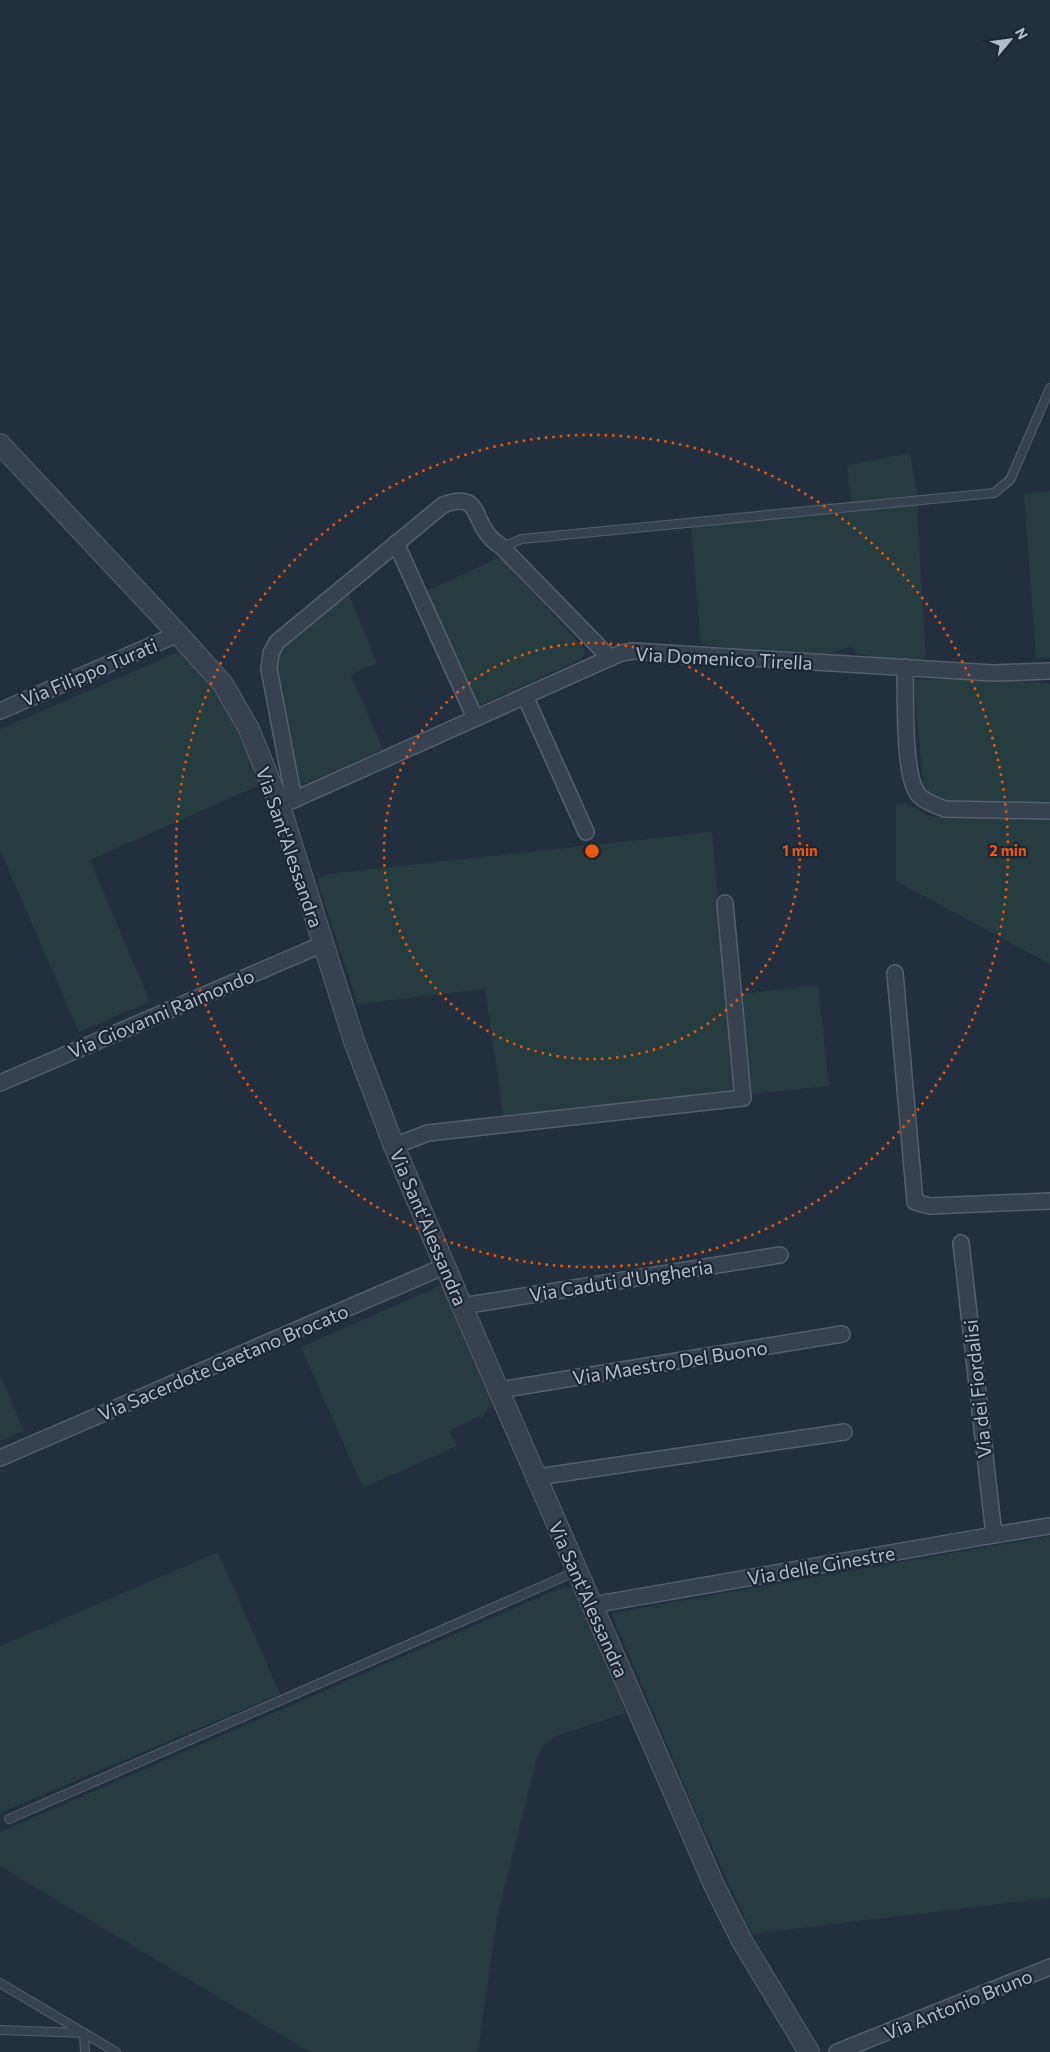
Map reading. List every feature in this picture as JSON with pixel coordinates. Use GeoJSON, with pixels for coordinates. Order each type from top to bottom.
{"type":"FeatureCollection","features":[{"type":"Feature","properties":{"kind":"street","name":"Via Sant'Alessandra"},"geometry":{"type":"LineString","coordinates":[[0,444],[223,684],[249,729],[287,803],[323,944],[354,1041],[394,1146],[714,1884],[742,1941],[809,2052]]}},
{"type":"Feature","properties":{"kind":"street"},"geometry":{"type":"LineString","coordinates":[[287,803],[269,669],[271,653],[277,642],[443,505],[457,499],[465,500],[474,508],[489,537],[502,547],[610,658]]}},
{"type":"Feature","properties":{"kind":"street"},"geometry":{"type":"LineString","coordinates":[[396,543],[475,718]]}},
{"type":"Feature","properties":{"kind":"street","name":"Via Filippo Turati"},"geometry":{"type":"LineString","coordinates":[[0,711],[178,634]]}},
{"type":"Feature","properties":{"kind":"street","name":"Via Domenico Tirella"},"geometry":{"type":"LineString","coordinates":[[287,803],[610,658],[634,651],[994,673],[1050,671]]}},
{"type":"Feature","properties":{"kind":"street"},"geometry":{"type":"LineString","coordinates":[[905,667],[908,768],[916,792],[929,803],[945,809],[1050,811]]}},
{"type":"Feature","properties":{"kind":"street"},"geometry":{"type":"LineString","coordinates":[[525,696],[586,832]]}},
{"type":"Feature","properties":{"kind":"street"},"geometry":{"type":"LineString","coordinates":[[394,1146],[428,1133],[743,1098],[725,903]]}},
{"type":"Feature","properties":{"kind":"street","name":"Via Giovanni Raimondo"},"geometry":{"type":"LineString","coordinates":[[0,1082],[323,944]]}},
{"type":"Feature","properties":{"kind":"street"},"geometry":{"type":"LineString","coordinates":[[895,973],[915,1202],[930,1206],[1050,1200]]}},
{"type":"Feature","properties":{"kind":"street","name":"Via dei Fiordalisi"},"geometry":{"type":"LineString","coordinates":[[961,1243],[994,1534]]}},
{"type":"Feature","properties":{"kind":"street","name":"Via Caduti d'Ungheria"},"geometry":{"type":"LineString","coordinates":[[462,1306],[780,1255]]}},
{"type":"Feature","properties":{"kind":"street","name":"Via Sacerdote Gaetano Brocato"},"geometry":{"type":"LineString","coordinates":[[0,1458],[445,1266]]}},
{"type":"Feature","properties":{"kind":"street","name":"Via Maestro Del Buono"},"geometry":{"type":"LineString","coordinates":[[499,1390],[842,1334]]}},
{"type":"Feature","properties":{"kind":"street"},"geometry":{"type":"LineString","coordinates":[[536,1477],[844,1432]]}},
{"type":"Feature","properties":{"kind":"street","name":"Via delle Ginestre"},"geometry":{"type":"LineString","coordinates":[[592,1605],[994,1534],[1050,1526]]}},
{"type":"Feature","properties":{"kind":"street","name":"Via Antonio Bruno"},"geometry":{"type":"LineString","coordinates":[[837,2052],[1050,1966]]}},
{"type":"Feature","properties":{"kind":"lane"},"geometry":{"type":"LineString","coordinates":[[502,547],[522,539],[994,493],[1010,480],[1050,388]]}},
{"type":"Feature","properties":{"kind":"lane"},"geometry":{"type":"LineString","coordinates":[[9,1818],[577,1571]]}},
{"type":"Feature","properties":{"kind":"lane"},"geometry":{"type":"LineString","coordinates":[[0,1982],[116,2052]]}},
{"type":"Feature","properties":{"kind":"lane"},"geometry":{"type":"LineString","coordinates":[[0,2030],[84,2033]]}},
{"type":"Feature","properties":{"kind":"lane"},"geometry":{"type":"LineString","coordinates":[[84,2033],[85,2052]]}},
{"type":"Feature","properties":{"kind":"green space"},"geometry":{"type":"Polygon","coordinates":[[[910,453],[919,504],[917,514],[926,659],[913,661],[857,654],[852,647],[834,653],[769,653],[701,644],[690,517],[833,502],[835,514],[852,512],[847,465],[910,453]]]}},
{"type":"Feature","properties":{"kind":"green space"},"geometry":{"type":"Polygon","coordinates":[[[1050,491],[1050,658],[1036,659],[1024,494],[1050,491]]]}},
{"type":"Feature","properties":{"kind":"green space"},"geometry":{"type":"Polygon","coordinates":[[[500,557],[584,648],[585,653],[581,659],[478,706],[427,591],[500,557]]]}},
{"type":"Feature","properties":{"kind":"green space"},"geometry":{"type":"Polygon","coordinates":[[[348,592],[377,663],[351,675],[383,749],[296,788],[276,666],[287,642],[348,592]]]}},
{"type":"Feature","properties":{"kind":"green space"},"geometry":{"type":"Polygon","coordinates":[[[178,652],[185,655],[200,672],[228,713],[242,740],[260,785],[90,860],[150,1002],[79,1032],[0,850],[0,729],[178,652]]]}},
{"type":"Feature","properties":{"kind":"green space"},"geometry":{"type":"Polygon","coordinates":[[[913,679],[1022,681],[1050,684],[1050,805],[943,802],[924,790],[913,679]]]}},
{"type":"Feature","properties":{"kind":"green space"},"geometry":{"type":"Polygon","coordinates":[[[905,803],[932,817],[1050,819],[1050,964],[896,881],[896,805],[905,803]]]}},
{"type":"Feature","properties":{"kind":"green space"},"geometry":{"type":"Polygon","coordinates":[[[712,832],[736,1091],[733,1093],[504,1119],[485,989],[358,1004],[317,881],[320,877],[328,874],[712,832]]]}},
{"type":"Feature","properties":{"kind":"green space"},"geometry":{"type":"Polygon","coordinates":[[[818,985],[829,1086],[752,1094],[740,994],[818,985]]]}},
{"type":"Feature","properties":{"kind":"green space"},"geometry":{"type":"Polygon","coordinates":[[[444,1284],[496,1403],[486,1410],[481,1419],[479,1416],[449,1431],[457,1446],[363,1488],[301,1347],[444,1284]]]}},
{"type":"Feature","properties":{"kind":"green space"},"geometry":{"type":"Polygon","coordinates":[[[0,1374],[24,1431],[0,1441],[0,1374]]]}},
{"type":"Feature","properties":{"kind":"green space"},"geometry":{"type":"Polygon","coordinates":[[[1050,1536],[1050,1898],[752,1934],[697,1815],[611,1613],[1050,1536]]]}},
{"type":"Feature","properties":{"kind":"green space"},"geometry":{"type":"Polygon","coordinates":[[[218,1552],[280,1694],[0,1813],[0,1646],[218,1552]]]}},
{"type":"Feature","properties":{"kind":"green space"},"geometry":{"type":"Polygon","coordinates":[[[563,1587],[576,1588],[626,1713],[556,1736],[544,1745],[537,1758],[497,1918],[478,2052],[310,2052],[0,1866],[0,1832],[563,1587]]]}}]}
